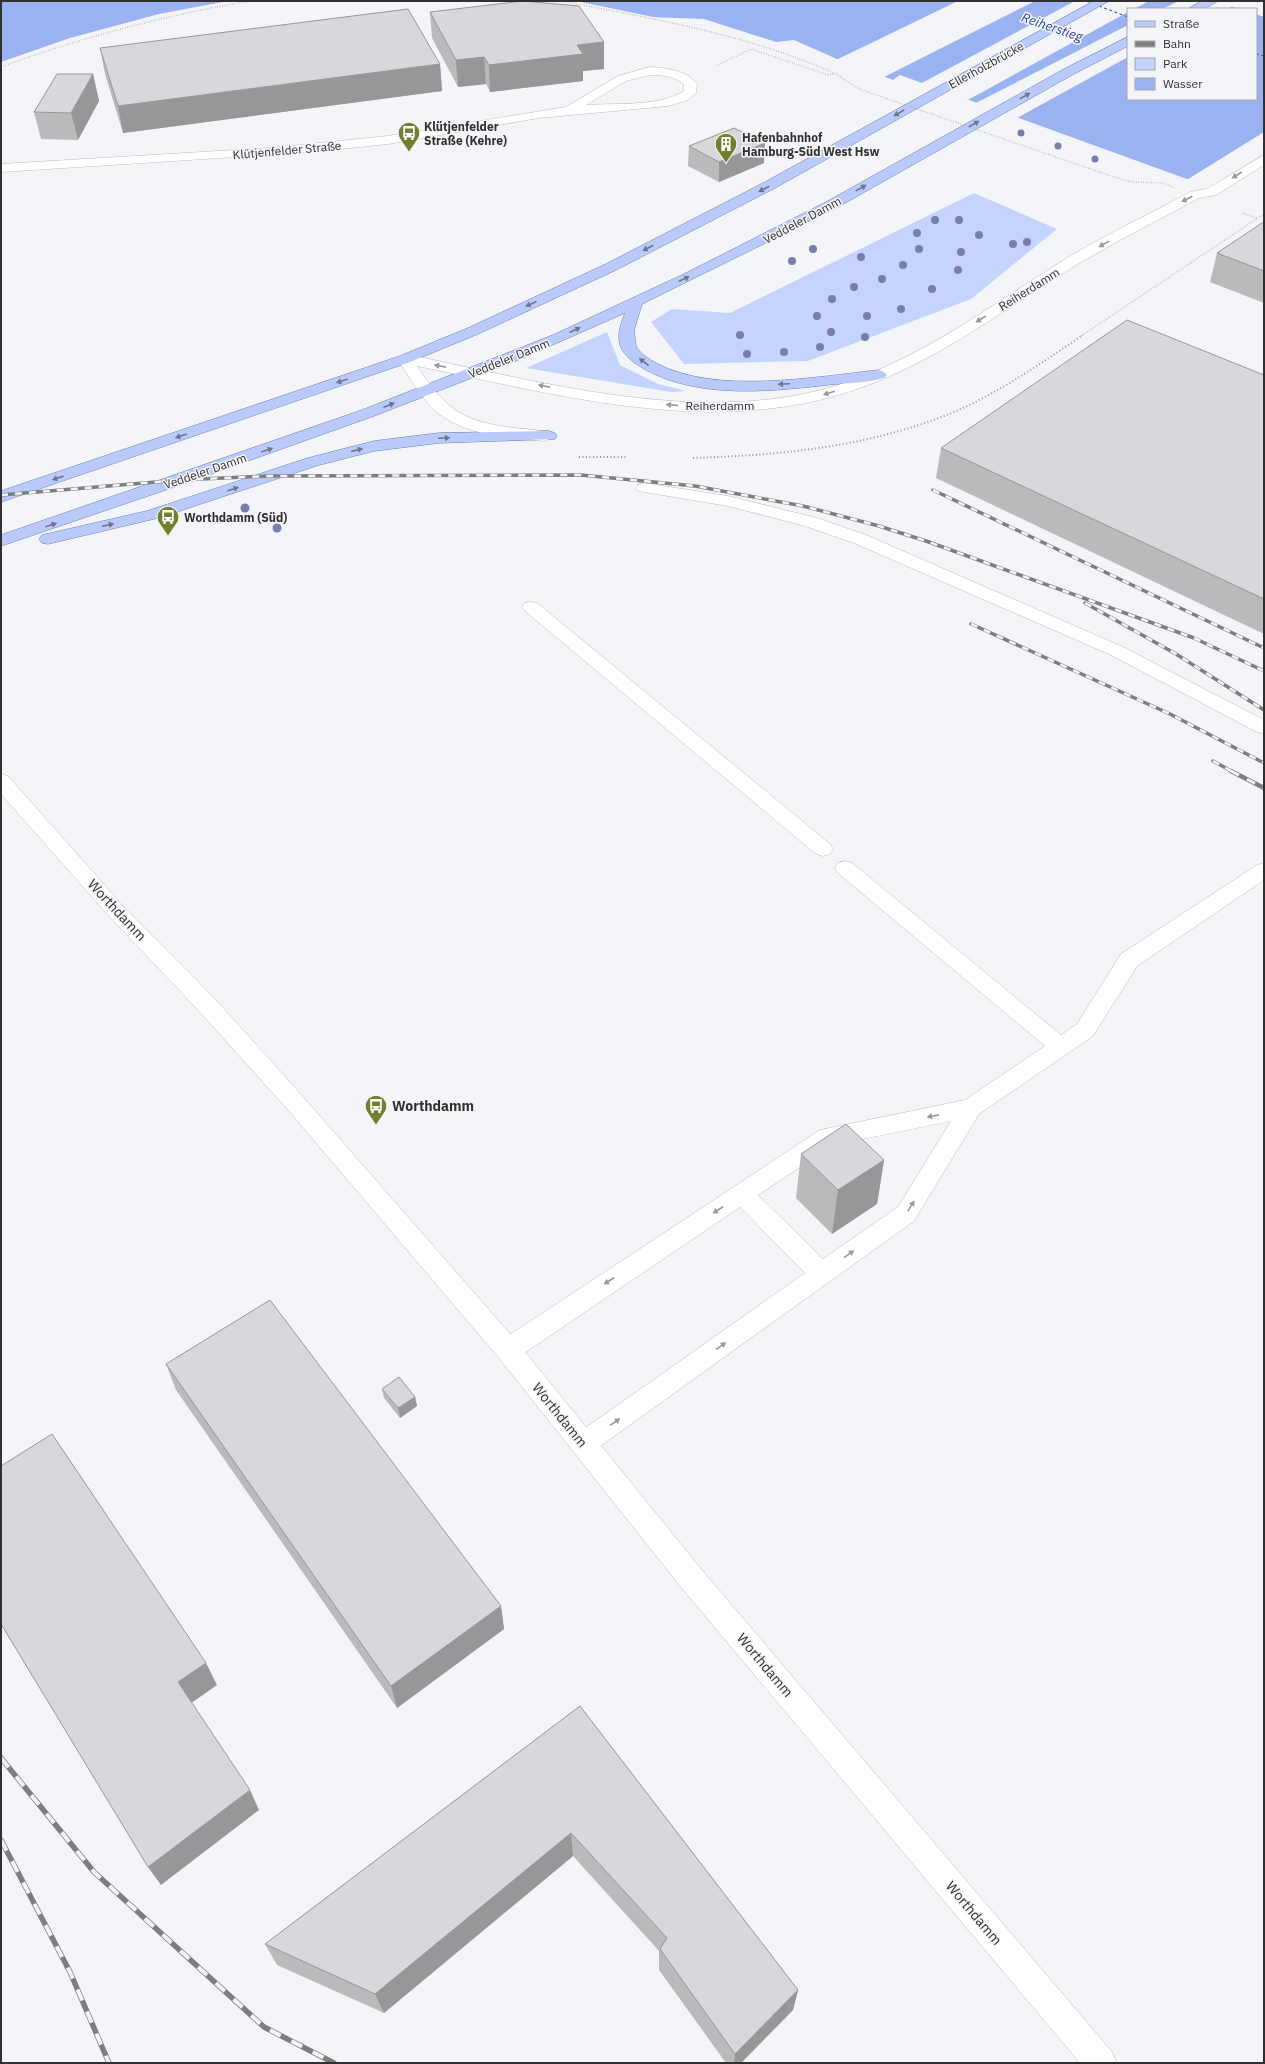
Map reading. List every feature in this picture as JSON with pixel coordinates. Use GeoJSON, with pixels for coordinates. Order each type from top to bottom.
{"type":"FeatureCollection","features":[{"type":"Feature","properties":{"kind":"main road","name":"Ellerholzbrücke"},"geometry":{"type":"LineString","coordinates":[[405,359],[473,331],[611,267],[798,171],[933,94],[1103,1]]}},
{"type":"Feature","properties":{"kind":"main road"},"geometry":{"type":"LineString","coordinates":[[1196,8],[1212,1]]}},
{"type":"Feature","properties":{"kind":"main road","name":"Veddeler Damm"},"geometry":{"type":"LineString","coordinates":[[1,541],[180,480],[428,391],[524,352],[636,302],[744,250],[832,204],[990,115],[1127,42]]}},
{"type":"Feature","properties":{"kind":"main road"},"geometry":{"type":"LineString","coordinates":[[636,302],[629,320],[627,335],[628,346],[634,355],[648,366],[664,373],[699,382],[738,385],[795,383],[879,375]]}},
{"type":"Feature","properties":{"kind":"main road"},"geometry":{"type":"LineString","coordinates":[[1,497],[405,359]]}},
{"type":"Feature","properties":{"kind":"main road"},"geometry":{"type":"LineString","coordinates":[[1,546],[55,537],[162,512],[336,456],[373,446],[446,437],[549,436]]}},
{"type":"Feature","properties":{"kind":"street","name":"Klütjenfelder Straße"},"geometry":{"type":"LineString","coordinates":[[1,168],[274,151],[358,144],[571,109],[665,104],[686,97],[691,92],[691,86],[688,80],[675,74],[663,72],[640,72],[620,79],[571,109]]}},
{"type":"Feature","properties":{"kind":"street","name":"Reiherdamm"},"geometry":{"type":"LineString","coordinates":[[405,359],[614,398],[714,408],[788,402],[832,392],[879,375],[960,332],[1073,261],[1195,195],[1211,192],[1264,159]]}},
{"type":"Feature","properties":{"kind":"street"},"geometry":{"type":"LineString","coordinates":[[405,359],[428,391],[446,411],[460,418],[492,429],[549,436]]}},
{"type":"Feature","properties":{"kind":"street"},"geometry":{"type":"LineString","coordinates":[[644,488],[728,501],[811,522],[860,539],[1117,651],[1264,728]]}},
{"type":"Feature","properties":{"kind":"street"},"geometry":{"type":"LineString","coordinates":[[531,607],[823,849]]}},
{"type":"Feature","properties":{"kind":"street","name":"Worthdamm"},"geometry":{"type":"LineString","coordinates":[[1,782],[115,910],[207,1005],[297,1105],[508,1350],[701,1590],[1101,2063]]}},
{"type":"Feature","properties":{"kind":"street"},"geometry":{"type":"LineString","coordinates":[[846,868],[1062,1047]]}},
{"type":"Feature","properties":{"kind":"street"},"geometry":{"type":"LineString","coordinates":[[508,1350],[564,1311],[828,1137],[971,1108],[1085,1030],[1129,960],[1264,870]]}},
{"type":"Feature","properties":{"kind":"street"},"geometry":{"type":"LineString","coordinates":[[583,1444],[906,1214],[971,1108]]}},
{"type":"Feature","properties":{"kind":"street"},"geometry":{"type":"LineString","coordinates":[[742,1194],[822,1274]]}},
{"type":"Feature","properties":{"kind":"path"},"geometry":{"type":"LineString","coordinates":[[1,67],[75,41],[141,22],[251,1]]}},
{"type":"Feature","properties":{"kind":"path"},"geometry":{"type":"LineString","coordinates":[[562,1],[644,17],[755,44],[816,64],[836,74],[859,89],[1108,175],[1132,182],[1163,183],[1176,188]]}},
{"type":"Feature","properties":{"kind":"path"},"geometry":{"type":"LineString","coordinates":[[751,48],[828,75],[836,74]]}},
{"type":"Feature","properties":{"kind":"path"},"geometry":{"type":"LineString","coordinates":[[691,458],[733,458],[813,450],[878,437],[944,416],[990,395],[1035,367],[1264,214]]}},
{"type":"Feature","properties":{"kind":"green space"},"geometry":{"type":"Polygon","coordinates":[[[974,193],[1057,229],[971,299],[808,361],[684,364],[651,322],[672,309],[730,313],[974,193]]]}},
{"type":"Feature","properties":{"kind":"green space"},"geometry":{"type":"Polygon","coordinates":[[[607,332],[620,365],[658,384],[686,391],[671,392],[526,368],[607,332]]]}},
{"type":"Feature","properties":{"kind":"water","name":"Reiherstieg"},"geometry":{"type":"Polygon","coordinates":[[[1,1],[1215,1],[1236,8],[1127,8],[1127,100],[1257,100],[1257,14],[1264,17],[1264,207],[900,75],[893,80],[837,59],[794,40],[776,42],[704,19],[463,10],[345,11],[239,23],[1,72],[1,1]]]}},
{"type":"Feature","properties":{"kind":"pier"},"geometry":{"type":"Polygon","coordinates":[[[228,1],[576,1],[663,19],[394,11],[300,17],[240,25],[1,74],[1,62],[70,38],[159,14],[228,1]]]}},
{"type":"Feature","properties":{"kind":"pier"},"geometry":{"type":"Polygon","coordinates":[[[958,1],[1035,1],[882,78],[836,60],[958,1]]]}},
{"type":"Feature","properties":{"kind":"pier"},"geometry":{"type":"Polygon","coordinates":[[[1075,1],[1149,1],[1136,8],[1127,8],[1127,13],[966,101],[920,84],[1075,1]]]}},
{"type":"Feature","properties":{"kind":"pier"},"geometry":{"type":"Polygon","coordinates":[[[1179,1],[1221,1],[1235,5],[1229,8],[1164,8],[1179,1]]]}},
{"type":"Feature","properties":{"kind":"pier"},"geometry":{"type":"Polygon","coordinates":[[[1127,26],[1127,58],[1015,119],[974,104],[1127,26]]]}},
{"type":"Feature","properties":{"kind":"pier"},"geometry":{"type":"Polygon","coordinates":[[[1264,132],[1264,209],[1185,181],[1264,132]]]}},
{"type":"Feature","properties":{"kind":"building"},"geometry":{"type":"Polygon","coordinates":[[[523,1],[579,6],[604,42],[577,45],[583,54],[489,65],[484,57],[456,60],[430,12],[523,1]]]}},
{"type":"Feature","properties":{"kind":"building"},"geometry":{"type":"Polygon","coordinates":[[[408,9],[440,64],[118,106],[100,48],[408,9]]]}},
{"type":"Feature","properties":{"kind":"building"},"geometry":{"type":"Polygon","coordinates":[[[57,74],[93,74],[71,113],[34,112],[57,74]]]}},
{"type":"Feature","properties":{"kind":"building"},"geometry":{"type":"Polygon","coordinates":[[[734,128],[765,143],[719,162],[689,146],[734,128]]]}},
{"type":"Feature","properties":{"kind":"building"},"geometry":{"type":"Polygon","coordinates":[[[1264,223],[1264,271],[1217,253],[1264,223]]]}},
{"type":"Feature","properties":{"kind":"building"},"geometry":{"type":"Polygon","coordinates":[[[1127,320],[1264,375],[1264,599],[941,448],[1127,320]]]}},
{"type":"Feature","properties":{"kind":"building"},"geometry":{"type":"Polygon","coordinates":[[[846,1124],[884,1160],[838,1190],[801,1154],[846,1124]]]}},
{"type":"Feature","properties":{"kind":"building"},"geometry":{"type":"Polygon","coordinates":[[[270,1300],[501,1606],[391,1686],[166,1364],[270,1300]]]}},
{"type":"Feature","properties":{"kind":"building"},"geometry":{"type":"Polygon","coordinates":[[[399,1377],[415,1397],[398,1408],[382,1389],[399,1377]]]}},
{"type":"Feature","properties":{"kind":"building"},"geometry":{"type":"Polygon","coordinates":[[[52,1434],[206,1663],[178,1682],[250,1790],[148,1867],[1,1624],[1,1466],[52,1434]]]}},
{"type":"Feature","properties":{"kind":"building"},"geometry":{"type":"Polygon","coordinates":[[[580,1706],[798,1990],[735,2054],[660,1949],[667,1938],[571,1833],[375,1994],[265,1944],[580,1706]]]}},
{"type":"Feature","properties":{"kind":"ferry route"},"geometry":{"type":"LineString","coordinates":[[1086,1],[1091,3]]}},
{"type":"Feature","properties":{"kind":"ferry route"},"geometry":{"type":"LineString","coordinates":[[1099,6],[1127,17]]}},
{"type":"Feature","properties":{"kind":"ferry route"},"geometry":{"type":"LineString","coordinates":[[1257,54],[1264,56]]}},
{"type":"Feature","properties":{"kind":"railway"},"geometry":{"type":"LineString","coordinates":[[1,495],[180,480],[270,476],[581,475],[695,486],[803,506],[879,526],[926,541],[1194,638],[1264,671]]}},
{"type":"Feature","properties":{"kind":"railway"},"geometry":{"type":"LineString","coordinates":[[933,490],[1264,648]]}},
{"type":"Feature","properties":{"kind":"railway"},"geometry":{"type":"LineString","coordinates":[[1085,603],[1176,654],[1264,710]]}},
{"type":"Feature","properties":{"kind":"railway"},"geometry":{"type":"LineString","coordinates":[[971,624],[1170,714],[1264,763]]}},
{"type":"Feature","properties":{"kind":"railway"},"geometry":{"type":"LineString","coordinates":[[1213,761],[1233,772]]}},
{"type":"Feature","properties":{"kind":"railway"},"geometry":{"type":"LineString","coordinates":[[1231,771],[1264,788]]}},
{"type":"Feature","properties":{"kind":"railway"},"geometry":{"type":"LineString","coordinates":[[1,1758],[94,1872],[264,2027],[334,2063]]}},
{"type":"Feature","properties":{"kind":"railway"},"geometry":{"type":"LineString","coordinates":[[1,1840],[70,1972],[109,2063]]}},
{"type":"Feature","properties":{"kind":"place","name":"Klütjenfelder Straße (Kehre)"},"geometry":{"type":"Point","coordinates":[409,152]}},
{"type":"Feature","properties":{"kind":"place","name":"Hafenbahnhof Hamburg-Süd West Hsw"},"geometry":{"type":"Point","coordinates":[726,164]}},
{"type":"Feature","properties":{"kind":"place","name":"Worthdamm (Süd)"},"geometry":{"type":"Point","coordinates":[168,536]}},
{"type":"Feature","properties":{"kind":"place","name":"Worthdamm"},"geometry":{"type":"Point","coordinates":[376,1126]}}]}
